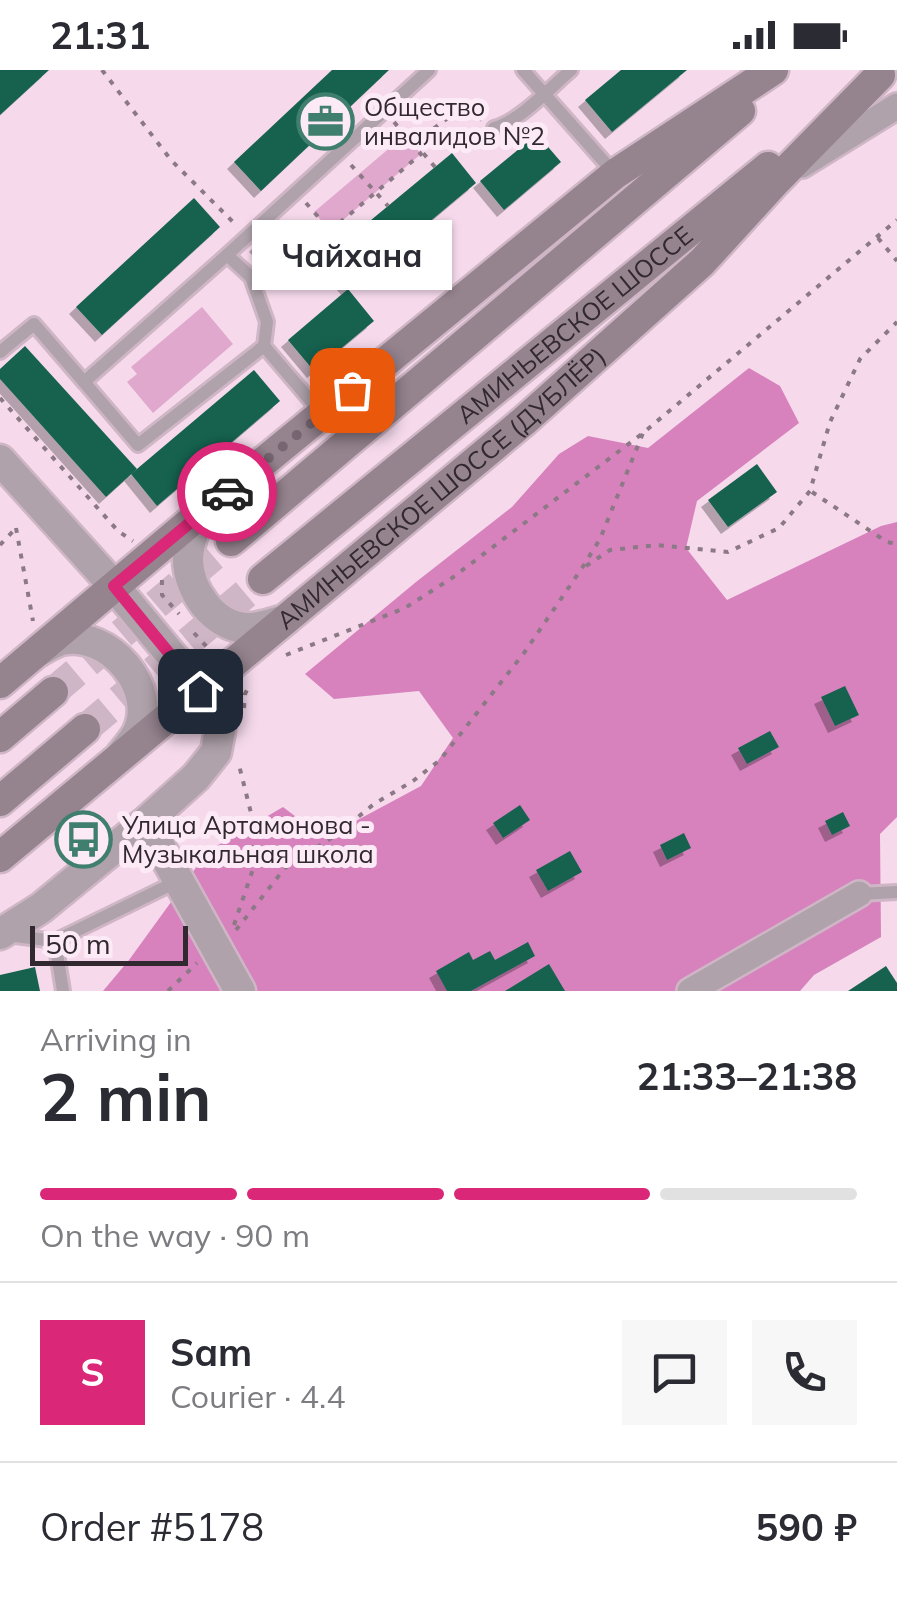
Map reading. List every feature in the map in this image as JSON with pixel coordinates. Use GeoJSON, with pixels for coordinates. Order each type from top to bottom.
{"type":"FeatureCollection","features":[{"type":"Feature","properties":{"kind":"main road"},"geometry":{"type":"LineString","coordinates":[[0,683],[35,642],[114,586],[615,174],[774,70]]}},
{"type":"Feature","properties":{"kind":"main road"},"geometry":{"type":"LineString","coordinates":[[231,541],[788,70]]}},
{"type":"Feature","properties":{"kind":"main road","name":"АМИНЬЕВСКОЕ ШОССЕ (ДУБЛЁР)"},"geometry":{"type":"LineString","coordinates":[[0,857],[524,421],[702,262],[883,72]]}},
{"type":"Feature","properties":{"kind":"main road","name":"АМИНЬЕВСКОЕ ШОССЕ"},"geometry":{"type":"LineString","coordinates":[[264,579],[883,72]]}},
{"type":"Feature","properties":{"kind":"main road"},"geometry":{"type":"LineString","coordinates":[[0,736],[53,692]]}},
{"type":"Feature","properties":{"kind":"main road"},"geometry":{"type":"LineString","coordinates":[[0,801],[85,730]]}},
{"type":"Feature","properties":{"kind":"street","name":"АМИНЬЕВСКОЕ ШОССЕ (ДУБЛЁР)"},"geometry":{"type":"LineString","coordinates":[[776,181],[897,106]]}},
{"type":"Feature","properties":{"kind":"street"},"geometry":{"type":"LineString","coordinates":[[0,460],[114,586],[200,691],[218,714],[220,730],[216,752],[196,777],[40,908],[0,934]]}},
{"type":"Feature","properties":{"kind":"street"},"geometry":{"type":"LineString","coordinates":[[201,513],[188,559],[192,583],[204,604],[223,620],[246,628],[286,620]]}},
{"type":"Feature","properties":{"kind":"street"},"geometry":{"type":"LineString","coordinates":[[35,642],[83,640],[106,649],[125,664],[137,686],[142,710],[137,734],[120,756]]}},
{"type":"Feature","properties":{"kind":"street"},"geometry":{"type":"LineString","coordinates":[[146,822],[179,880],[222,941],[240,991]]}},
{"type":"Feature","properties":{"kind":"street"},"geometry":{"type":"LineString","coordinates":[[701,988],[859,894]]}},
{"type":"Feature","properties":{"kind":"lane"},"geometry":{"type":"LineString","coordinates":[[84,382],[429,70]]}},
{"type":"Feature","properties":{"kind":"lane"},"geometry":{"type":"LineString","coordinates":[[524,70],[615,174]]}},
{"type":"Feature","properties":{"kind":"lane"},"geometry":{"type":"LineString","coordinates":[[494,128],[504,125],[571,70]]}},
{"type":"Feature","properties":{"kind":"lane"},"geometry":{"type":"LineString","coordinates":[[0,352],[34,324],[138,446],[264,346],[268,322],[251,278],[227,255]]}},
{"type":"Feature","properties":{"kind":"lane"},"geometry":{"type":"LineString","coordinates":[[264,346],[322,414]]}},
{"type":"Feature","properties":{"kind":"lane"},"geometry":{"type":"LineString","coordinates":[[0,934],[55,941],[179,880]]}},
{"type":"Feature","properties":{"kind":"lane"},"geometry":{"type":"LineString","coordinates":[[859,894],[897,892]]}},
{"type":"Feature","properties":{"kind":"lane"},"geometry":{"type":"LineString","coordinates":[[55,941],[63,991]]}},
{"type":"Feature","properties":{"kind":"path"},"geometry":{"type":"LineString","coordinates":[[102,70],[170,160],[247,236]]}},
{"type":"Feature","properties":{"kind":"path"},"geometry":{"type":"LineString","coordinates":[[434,167],[417,144],[458,111],[469,110],[494,128]]}},
{"type":"Feature","properties":{"kind":"path"},"geometry":{"type":"LineString","coordinates":[[330,230],[421,154],[406,135]]}},
{"type":"Feature","properties":{"kind":"path"},"geometry":{"type":"LineString","coordinates":[[339,152],[388,206]]}},
{"type":"Feature","properties":{"kind":"path"},"geometry":{"type":"LineString","coordinates":[[314,212],[342,244]]}},
{"type":"Feature","properties":{"kind":"path"},"geometry":{"type":"LineString","coordinates":[[278,658],[405,608],[452,578],[643,433],[897,220]]}},
{"type":"Feature","properties":{"kind":"path"},"geometry":{"type":"LineString","coordinates":[[876,237],[897,262]]}},
{"type":"Feature","properties":{"kind":"path"},"geometry":{"type":"LineString","coordinates":[[582,568],[610,550],[656,544],[728,552],[778,528],[810,491],[830,422],[860,359],[897,322]]}},
{"type":"Feature","properties":{"kind":"path"},"geometry":{"type":"LineString","coordinates":[[0,398],[118,532],[138,544]]}},
{"type":"Feature","properties":{"kind":"path"},"geometry":{"type":"LineString","coordinates":[[168,991],[222,941],[285,868],[440,760],[524,653],[600,540],[643,433]]}},
{"type":"Feature","properties":{"kind":"path"},"geometry":{"type":"LineString","coordinates":[[810,491],[887,542],[897,544]]}},
{"type":"Feature","properties":{"kind":"path"},"geometry":{"type":"LineString","coordinates":[[0,545],[16,528],[35,642]]}},
{"type":"Feature","properties":{"kind":"path"},"geometry":{"type":"LineString","coordinates":[[222,941],[253,869],[252,817],[237,762]]}},
{"type":"Feature","properties":{"kind":"shaded area"},"geometry":{"type":"Polygon","coordinates":[[[405,135],[421,154],[330,231],[314,212],[405,135]]]}},
{"type":"Feature","properties":{"kind":"shaded area"},"geometry":{"type":"Polygon","coordinates":[[[202,307],[233,344],[153,413],[127,382],[137,374],[131,367],[202,307]]]}},
{"type":"Feature","properties":{"kind":"shaded area"},"geometry":{"type":"Polygon","coordinates":[[[749,368],[780,386],[799,423],[697,501],[686,548],[727,600],[881,526],[897,522],[897,817],[880,834],[881,937],[814,975],[800,991],[103,991],[208,851],[283,807],[324,838],[421,786],[453,738],[419,691],[334,699],[305,674],[512,507],[559,454],[588,436],[648,448],[749,368]]]}},
{"type":"Feature","properties":{"kind":"building"},"geometry":{"type":"Polygon","coordinates":[[[0,70],[49,70],[0,115],[0,70]]]}},
{"type":"Feature","properties":{"kind":"building"},"geometry":{"type":"Polygon","coordinates":[[[332,70],[389,70],[261,191],[234,162],[332,70]]]}},
{"type":"Feature","properties":{"kind":"building"},"geometry":{"type":"Polygon","coordinates":[[[621,70],[687,70],[612,132],[585,100],[621,70]]]}},
{"type":"Feature","properties":{"kind":"building"},"geometry":{"type":"Polygon","coordinates":[[[537,134],[561,162],[504,210],[480,181],[537,134]]]}},
{"type":"Feature","properties":{"kind":"building"},"geometry":{"type":"Polygon","coordinates":[[[452,153],[476,183],[349,289],[324,259],[452,153]]]}},
{"type":"Feature","properties":{"kind":"building"},"geometry":{"type":"Polygon","coordinates":[[[194,198],[220,227],[102,335],[76,307],[194,198]]]}},
{"type":"Feature","properties":{"kind":"building"},"geometry":{"type":"Polygon","coordinates":[[[279,222],[291,234],[268,257],[256,245],[279,222]]]}},
{"type":"Feature","properties":{"kind":"building"},"geometry":{"type":"Polygon","coordinates":[[[348,289],[374,321],[314,371],[288,340],[348,289]]]}},
{"type":"Feature","properties":{"kind":"building"},"geometry":{"type":"Polygon","coordinates":[[[25,346],[137,469],[106,497],[0,379],[0,369],[25,346]]]}},
{"type":"Feature","properties":{"kind":"building"},"geometry":{"type":"Polygon","coordinates":[[[254,370],[280,401],[157,506],[131,474],[254,370]]]}},
{"type":"Feature","properties":{"kind":"building"},"geometry":{"type":"Polygon","coordinates":[[[757,464],[777,492],[728,527],[708,500],[757,464]]]}},
{"type":"Feature","properties":{"kind":"building"},"geometry":{"type":"Polygon","coordinates":[[[845,686],[859,715],[835,726],[821,697],[845,686]]]}},
{"type":"Feature","properties":{"kind":"building"},"geometry":{"type":"Polygon","coordinates":[[[770,731],[779,747],[747,764],[738,748],[770,731]]]}},
{"type":"Feature","properties":{"kind":"building"},"geometry":{"type":"Polygon","coordinates":[[[520,805],[530,820],[503,838],[493,823],[520,805]]]}},
{"type":"Feature","properties":{"kind":"building"},"geometry":{"type":"Polygon","coordinates":[[[843,812],[850,826],[832,835],[825,821],[843,812]]]}},
{"type":"Feature","properties":{"kind":"building"},"geometry":{"type":"Polygon","coordinates":[[[684,833],[691,848],[667,860],[660,845],[684,833]]]}},
{"type":"Feature","properties":{"kind":"building"},"geometry":{"type":"Polygon","coordinates":[[[570,851],[582,872],[548,891],[536,870],[570,851]]]}},
{"type":"Feature","properties":{"kind":"building"},"geometry":{"type":"Polygon","coordinates":[[[528,942],[535,956],[471,991],[447,991],[436,971],[469,952],[473,960],[490,951],[495,960],[528,942]]]}},
{"type":"Feature","properties":{"kind":"building"},"geometry":{"type":"Polygon","coordinates":[[[549,964],[565,991],[505,991],[549,964]]]}},
{"type":"Feature","properties":{"kind":"building"},"geometry":{"type":"Polygon","coordinates":[[[886,966],[897,983],[897,991],[848,991],[886,966]]]}},
{"type":"Feature","properties":{"kind":"building"},"geometry":{"type":"Polygon","coordinates":[[[35,967],[40,991],[0,991],[0,975],[35,967]]]}},
{"type":"Feature","properties":{"kind":"tunnel"},"geometry":{"type":"LineString","coordinates":[[53,692],[231,541]]}},
{"type":"Feature","properties":{"kind":"tunnel"},"geometry":{"type":"LineString","coordinates":[[85,729],[263,579]]}},
{"type":"Feature","properties":{"kind":"way so far"},"geometry":{"type":"LineString","coordinates":[[227,492],[352,390]]}},
{"type":"Feature","properties":{"kind":"place","name":"Общество инвалидов №2"},"geometry":{"type":"Point","coordinates":[325,121]}},
{"type":"Feature","properties":{"kind":"place","name":"Чайхана"},"geometry":{"type":"Point","coordinates":[352,390]}},
{"type":"Feature","properties":{"kind":"place","name":"Улица Артамонова - Музыкальная школа"},"geometry":{"type":"Point","coordinates":[83,839]}},
{"type":"Feature","properties":{"kind":"route"},"geometry":{"type":"LineString","coordinates":[[200,691],[114,586],[227,492]]}}]}
